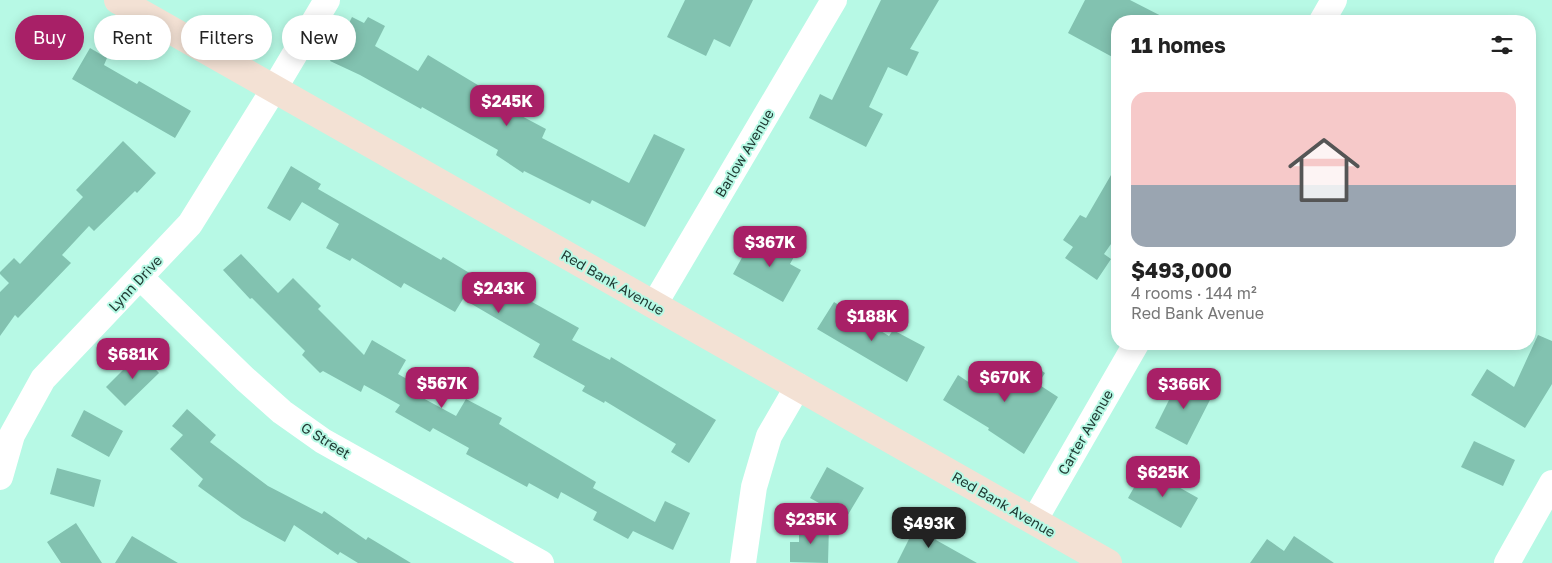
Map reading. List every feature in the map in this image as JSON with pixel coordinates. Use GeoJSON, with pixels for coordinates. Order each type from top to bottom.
{"type":"FeatureCollection","features":[{"type":"Feature","properties":{"kind":"street","name":"Red Bank Avenue"},"geometry":{"type":"LineString","coordinates":[[118,0],[1108,563]]}},
{"type":"Feature","properties":{"kind":"street","name":"Lynn Drive"},"geometry":{"type":"LineString","coordinates":[[0,477],[12,435],[43,380],[190,224],[327,0]]}},
{"type":"Feature","properties":{"kind":"street","name":"Barlow Avenue"},"geometry":{"type":"LineString","coordinates":[[654,305],[834,0]]}},
{"type":"Feature","properties":{"kind":"street"},"geometry":{"type":"LineString","coordinates":[[1325,15],[1334,0]]}},
{"type":"Feature","properties":{"kind":"street","name":"G Street"},"geometry":{"type":"LineString","coordinates":[[140,277],[245,379],[282,412],[316,436],[540,563]]}},
{"type":"Feature","properties":{"kind":"street","name":"Carter Avenue"},"geometry":{"type":"LineString","coordinates":[[1034,521],[1133,350]]}},
{"type":"Feature","properties":{"kind":"street"},"geometry":{"type":"LineString","coordinates":[[743,563],[754,487],[769,436],[798,386]]}},
{"type":"Feature","properties":{"kind":"street"},"geometry":{"type":"LineString","coordinates":[[1507,563],[1552,483]]}},
{"type":"Feature","properties":{"kind":"building"},"geometry":{"type":"Polygon","coordinates":[[[685,0],[753,0],[730,47],[714,39],[706,56],[667,37],[685,0]]]}},
{"type":"Feature","properties":{"kind":"building"},"geometry":{"type":"Polygon","coordinates":[[[881,0],[939,0],[910,49],[919,52],[907,76],[888,67],[869,107],[883,114],[866,147],[809,118],[820,94],[832,100],[881,0]]]}},
{"type":"Feature","properties":{"kind":"building"},"geometry":{"type":"Polygon","coordinates":[[[1085,0],[1130,0],[1159,15],[1111,15],[1111,56],[1068,33],[1085,0]]]}},
{"type":"Feature","properties":{"kind":"building"},"geometry":{"type":"Polygon","coordinates":[[[368,17],[385,26],[375,46],[418,71],[428,55],[501,99],[499,104],[546,129],[542,138],[629,183],[654,134],[685,149],[645,227],[592,200],[590,204],[524,171],[523,173],[496,155],[498,150],[422,107],[421,109],[360,75],[330,61],[356,60],[356,19],[364,23],[368,17]]]}},
{"type":"Feature","properties":{"kind":"building"},"geometry":{"type":"Polygon","coordinates":[[[90,48],[94,50],[94,60],[106,60],[104,65],[137,84],[139,81],[191,111],[175,138],[72,79],[90,48]]]}},
{"type":"Feature","properties":{"kind":"building"},"geometry":{"type":"Polygon","coordinates":[[[123,141],[156,173],[137,193],[135,191],[94,231],[89,226],[62,255],[71,263],[18,318],[15,315],[0,336],[0,292],[9,283],[0,272],[14,258],[20,264],[83,197],[76,190],[123,141]]]}},
{"type":"Feature","properties":{"kind":"building"},"geometry":{"type":"Polygon","coordinates":[[[291,166],[321,184],[318,189],[441,260],[443,257],[511,298],[514,292],[579,328],[572,340],[610,360],[611,357],[716,420],[689,463],[671,452],[676,444],[605,401],[604,403],[582,391],[585,386],[533,357],[540,344],[463,299],[455,312],[404,283],[401,288],[352,258],[350,261],[326,248],[339,224],[302,202],[290,221],[267,208],[291,166]]]}},
{"type":"Feature","properties":{"kind":"building"},"geometry":{"type":"Polygon","coordinates":[[[1111,175],[1111,244],[1104,254],[1111,259],[1097,280],[1065,258],[1073,247],[1063,240],[1080,215],[1086,218],[1111,175]]]}},
{"type":"Feature","properties":{"kind":"building"},"geometry":{"type":"Polygon","coordinates":[[[780,235],[800,246],[790,264],[801,270],[783,302],[733,274],[751,241],[771,252],[780,235]]]}},
{"type":"Feature","properties":{"kind":"building"},"geometry":{"type":"Polygon","coordinates":[[[241,254],[278,293],[293,278],[321,306],[318,309],[364,355],[372,340],[406,360],[398,374],[425,389],[421,397],[456,416],[466,399],[502,418],[499,424],[596,482],[593,488],[655,522],[665,501],[690,513],[673,550],[633,531],[628,539],[593,520],[597,512],[561,492],[558,499],[529,483],[527,487],[466,454],[469,448],[433,428],[430,432],[395,412],[400,405],[364,385],[361,392],[323,371],[320,373],[302,355],[305,351],[252,298],[250,299],[223,270],[241,254]]]}},
{"type":"Feature","properties":{"kind":"building"},"geometry":{"type":"Polygon","coordinates":[[[834,302],[889,336],[893,330],[925,347],[907,382],[817,329],[834,302]]]}},
{"type":"Feature","properties":{"kind":"building"},"geometry":{"type":"Polygon","coordinates":[[[1538,335],[1552,341],[1552,384],[1525,428],[1471,395],[1487,369],[1514,387],[1531,350],[1536,350],[1538,335]]]}},
{"type":"Feature","properties":{"kind":"building"},"geometry":{"type":"Polygon","coordinates":[[[140,353],[159,373],[125,406],[106,387],[140,353]]]}},
{"type":"Feature","properties":{"kind":"building"},"geometry":{"type":"Polygon","coordinates":[[[1028,362],[1045,373],[1038,384],[1058,397],[1024,454],[988,430],[989,428],[943,400],[958,375],[970,383],[982,363],[1016,383],[1028,362]]]}},
{"type":"Feature","properties":{"kind":"building"},"geometry":{"type":"Polygon","coordinates":[[[1181,376],[1214,392],[1187,445],[1155,428],[1181,376]]]}},
{"type":"Feature","properties":{"kind":"building"},"geometry":{"type":"Polygon","coordinates":[[[187,409],[216,435],[210,442],[268,486],[322,514],[324,511],[366,540],[368,537],[411,563],[358,563],[340,552],[338,555],[294,525],[285,542],[242,518],[198,486],[203,479],[170,449],[183,435],[172,426],[187,409]]]}},
{"type":"Feature","properties":{"kind":"building"},"geometry":{"type":"Polygon","coordinates":[[[84,410],[123,431],[109,457],[71,436],[84,410]]]}},
{"type":"Feature","properties":{"kind":"building"},"geometry":{"type":"Polygon","coordinates":[[[1474,441],[1515,460],[1503,486],[1461,467],[1474,441]]]}},
{"type":"Feature","properties":{"kind":"building"},"geometry":{"type":"Polygon","coordinates":[[[827,467],[864,488],[846,518],[810,498],[827,467]]]}},
{"type":"Feature","properties":{"kind":"building"},"geometry":{"type":"Polygon","coordinates":[[[57,468],[101,480],[94,507],[50,494],[57,468]]]}},
{"type":"Feature","properties":{"kind":"building"},"geometry":{"type":"Polygon","coordinates":[[[1145,468],[1198,498],[1181,528],[1128,498],[1145,468]]]}},
{"type":"Feature","properties":{"kind":"building"},"geometry":{"type":"Polygon","coordinates":[[[918,521],[940,532],[936,540],[977,563],[897,563],[918,521]]]}},
{"type":"Feature","properties":{"kind":"building"},"geometry":{"type":"Polygon","coordinates":[[[76,523],[102,563],[61,563],[47,542],[76,523]]]}},
{"type":"Feature","properties":{"kind":"building"},"geometry":{"type":"Polygon","coordinates":[[[799,526],[829,526],[828,563],[790,562],[790,542],[799,542],[799,526]]]}},
{"type":"Feature","properties":{"kind":"building"},"geometry":{"type":"Polygon","coordinates":[[[132,536],[178,563],[115,563],[132,536]]]}},
{"type":"Feature","properties":{"kind":"building"},"geometry":{"type":"Polygon","coordinates":[[[1294,536],[1334,563],[1250,563],[1267,539],[1284,551],[1294,536]]]}}]}
